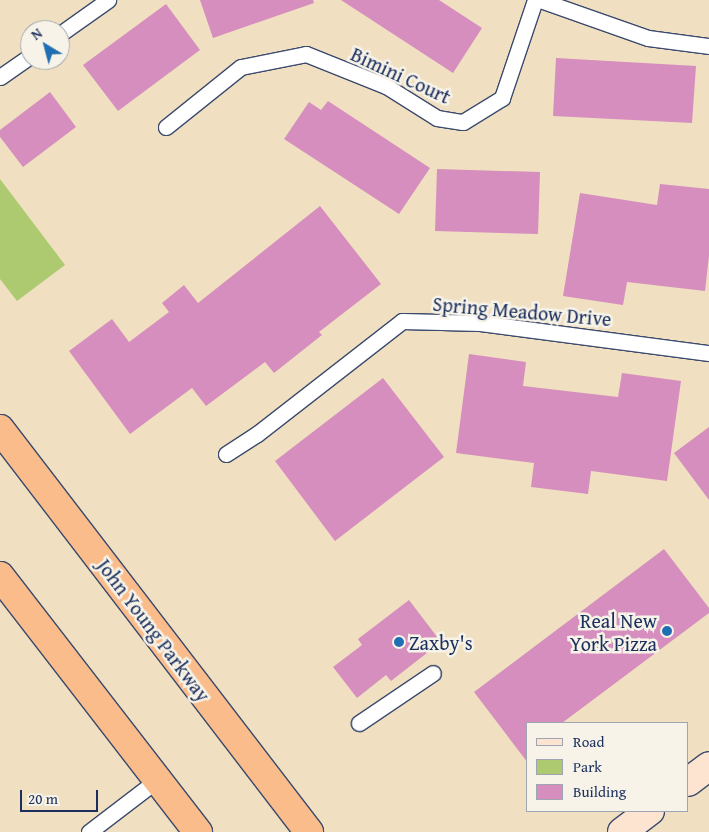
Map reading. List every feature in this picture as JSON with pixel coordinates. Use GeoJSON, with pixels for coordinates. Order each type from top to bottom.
{"type":"FeatureCollection","features":[{"type":"Feature","properties":{"kind":"highway","name":"John Young Parkway"},"geometry":{"type":"LineString","coordinates":[[0,429],[309,832]]}},
{"type":"Feature","properties":{"kind":"highway"},"geometry":{"type":"LineString","coordinates":[[0,576],[198,832]]}},
{"type":"Feature","properties":{"kind":"street"},"geometry":{"type":"LineString","coordinates":[[689,781],[709,766]]}},
{"type":"Feature","properties":{"kind":"street"},"geometry":{"type":"LineString","coordinates":[[622,832],[649,812]]}},
{"type":"Feature","properties":{"kind":"lane"},"geometry":{"type":"LineString","coordinates":[[70,27],[108,0]]}},
{"type":"Feature","properties":{"kind":"lane","name":"Bimini Court"},"geometry":{"type":"LineString","coordinates":[[166,127],[241,67],[306,54],[386,86],[437,118],[463,122],[502,98],[535,0]]}},
{"type":"Feature","properties":{"kind":"lane"},"geometry":{"type":"LineString","coordinates":[[540,0],[648,38],[709,46]]}},
{"type":"Feature","properties":{"kind":"lane"},"geometry":{"type":"LineString","coordinates":[[0,77],[20,63]]}},
{"type":"Feature","properties":{"kind":"lane","name":"Spring Meadow Drive"},"geometry":{"type":"LineString","coordinates":[[226,454],[257,434],[402,321],[480,323],[709,353]]}},
{"type":"Feature","properties":{"kind":"lane"},"geometry":{"type":"LineString","coordinates":[[359,722],[432,673]]}},
{"type":"Feature","properties":{"kind":"lane"},"geometry":{"type":"LineString","coordinates":[[89,832],[158,780]]}},
{"type":"Feature","properties":{"kind":"green space"},"geometry":{"type":"Polygon","coordinates":[[[0,179],[65,265],[17,301],[0,279],[0,179]]]}},
{"type":"Feature","properties":{"kind":"building"},"geometry":{"type":"Polygon","coordinates":[[[200,0],[313,0],[314,3],[213,38],[200,0]]]}},
{"type":"Feature","properties":{"kind":"building"},"geometry":{"type":"Polygon","coordinates":[[[341,0],[439,0],[482,28],[453,73],[341,0]]]}},
{"type":"Feature","properties":{"kind":"building"},"geometry":{"type":"Polygon","coordinates":[[[166,4],[200,50],[118,111],[83,65],[166,4]]]}},
{"type":"Feature","properties":{"kind":"building"},"geometry":{"type":"Polygon","coordinates":[[[556,58],[696,66],[692,123],[553,116],[556,58]]]}},
{"type":"Feature","properties":{"kind":"building"},"geometry":{"type":"Polygon","coordinates":[[[50,92],[76,127],[23,167],[0,137],[0,130],[50,92]]]}},
{"type":"Feature","properties":{"kind":"building"},"geometry":{"type":"Polygon","coordinates":[[[328,101],[430,168],[399,214],[284,139],[309,102],[321,110],[328,101]]]}},
{"type":"Feature","properties":{"kind":"building"},"geometry":{"type":"Polygon","coordinates":[[[437,169],[540,172],[538,234],[435,231],[437,169]]]}},
{"type":"Feature","properties":{"kind":"building"},"geometry":{"type":"Polygon","coordinates":[[[660,184],[709,189],[709,256],[705,291],[627,282],[623,305],[563,296],[580,193],[657,205],[660,184]]]}},
{"type":"Feature","properties":{"kind":"building"},"geometry":{"type":"Polygon","coordinates":[[[320,206],[381,284],[319,332],[322,335],[274,373],[265,362],[206,406],[192,388],[130,434],[69,351],[112,319],[129,342],[169,312],[162,303],[184,285],[198,303],[320,206]]]}},
{"type":"Feature","properties":{"kind":"building"},"geometry":{"type":"Polygon","coordinates":[[[469,354],[526,362],[523,386],[618,397],[622,373],[681,381],[667,481],[591,471],[588,494],[531,487],[534,463],[456,453],[469,354]]]}},
{"type":"Feature","properties":{"kind":"building"},"geometry":{"type":"Polygon","coordinates":[[[383,378],[444,457],[335,541],[275,461],[383,378]]]}},
{"type":"Feature","properties":{"kind":"building"},"geometry":{"type":"Polygon","coordinates":[[[709,427],[709,500],[674,453],[709,427]]]}},
{"type":"Feature","properties":{"kind":"building"},"geometry":{"type":"Polygon","coordinates":[[[664,549],[709,608],[709,613],[563,722],[526,722],[526,760],[474,692],[664,549]]]}},
{"type":"Feature","properties":{"kind":"building"},"geometry":{"type":"Polygon","coordinates":[[[409,600],[441,642],[391,681],[386,675],[357,698],[333,667],[362,645],[358,639],[409,600]]]}},
{"type":"Feature","properties":{"kind":"place","name":"Real New York Pizza"},"geometry":{"type":"Point","coordinates":[667,631]}},
{"type":"Feature","properties":{"kind":"place","name":"Zaxby's"},"geometry":{"type":"Point","coordinates":[399,642]}}]}
